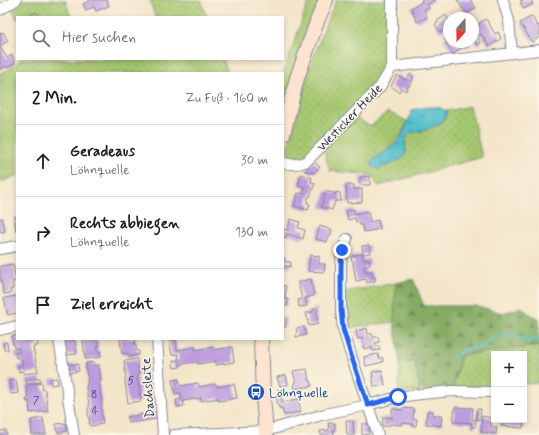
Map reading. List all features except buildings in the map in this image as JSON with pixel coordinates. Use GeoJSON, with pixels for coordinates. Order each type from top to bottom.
{"type":"FeatureCollection","features":[{"type":"Feature","properties":{"kind":"street"},"geometry":{"type":"LineString","coordinates":[[0,10],[16,0]]}},
{"type":"Feature","properties":{"kind":"street"},"geometry":{"type":"LineString","coordinates":[[284,130],[297,78],[326,0]]}},
{"type":"Feature","properties":{"kind":"street","name":"Westicker Heide"},"geometry":{"type":"LineString","coordinates":[[284,163],[301,164],[306,161],[380,87],[392,66],[392,0]]}},
{"type":"Feature","properties":{"kind":"street"},"geometry":{"type":"LineString","coordinates":[[503,0],[509,21],[512,53]]}},
{"type":"Feature","properties":{"kind":"street"},"geometry":{"type":"LineString","coordinates":[[392,66],[539,50]]}},
{"type":"Feature","properties":{"kind":"street"},"geometry":{"type":"LineString","coordinates":[[347,238],[342,250],[341,266],[341,310],[343,329],[378,435]]}},
{"type":"Feature","properties":{"kind":"street"},"geometry":{"type":"LineString","coordinates":[[0,249],[16,246]]}},
{"type":"Feature","properties":{"kind":"street"},"geometry":{"type":"LineString","coordinates":[[0,330],[16,326]]}},
{"type":"Feature","properties":{"kind":"street"},"geometry":{"type":"LineString","coordinates":[[59,340],[74,435]]}},
{"type":"Feature","properties":{"kind":"street","name":"Dachsleite"},"geometry":{"type":"LineString","coordinates":[[157,340],[163,435]]}},
{"type":"Feature","properties":{"kind":"street"},"geometry":{"type":"LineString","coordinates":[[261,340],[266,433]]}},
{"type":"Feature","properties":{"kind":"street"},"geometry":{"type":"LineString","coordinates":[[174,435],[266,433],[325,414],[398,397],[452,391],[491,392]]}},
{"type":"Feature","properties":{"kind":"green space"},"geometry":{"type":"Polygon","coordinates":[[[22,0],[65,0],[71,16],[16,16],[16,18],[11,5],[22,0]]]}},
{"type":"Feature","properties":{"kind":"green space"},"geometry":{"type":"Polygon","coordinates":[[[150,0],[201,0],[207,16],[155,16],[150,0]]]}},
{"type":"Feature","properties":{"kind":"green space"},"geometry":{"type":"Polygon","coordinates":[[[310,0],[320,0],[284,105],[284,72],[310,0]]]}},
{"type":"Feature","properties":{"kind":"green space"},"geometry":{"type":"Polygon","coordinates":[[[336,0],[390,0],[390,66],[378,86],[302,160],[293,160],[287,150],[308,73],[336,0]]]}},
{"type":"Feature","properties":{"kind":"green space"},"geometry":{"type":"Polygon","coordinates":[[[21,60],[223,60],[228,72],[16,72],[16,176],[0,182],[0,73],[8,70],[21,60]]]}},
{"type":"Feature","properties":{"kind":"green space"},"geometry":{"type":"Polygon","coordinates":[[[470,106],[482,157],[378,186],[372,175],[330,171],[323,147],[351,116],[371,126],[388,112],[407,121],[400,137],[387,150],[406,152],[406,137],[411,132],[423,131],[445,117],[447,111],[470,106]]]}},
{"type":"Feature","properties":{"kind":"green space"},"geometry":{"type":"Polygon","coordinates":[[[413,279],[424,306],[477,306],[503,313],[522,307],[532,315],[539,318],[539,346],[461,355],[453,388],[420,391],[415,361],[400,363],[394,322],[396,283],[413,279]]]}},
{"type":"Feature","properties":{"kind":"green space"},"geometry":{"type":"Polygon","coordinates":[[[396,283],[394,322],[347,328],[343,292],[396,283]]]}},
{"type":"Feature","properties":{"kind":"green space"},"geometry":{"type":"Polygon","coordinates":[[[539,346],[539,383],[527,384],[527,351],[496,351],[539,346]]]}},
{"type":"Feature","properties":{"kind":"green space"},"geometry":{"type":"Polygon","coordinates":[[[491,352],[491,386],[453,388],[461,355],[491,352]]]}},
{"type":"Feature","properties":{"kind":"green space"},"geometry":{"type":"Polygon","coordinates":[[[415,361],[420,391],[398,395],[400,363],[415,361]]]}},
{"type":"Feature","properties":{"kind":"water"},"geometry":{"type":"Polygon","coordinates":[[[426,107],[438,107],[447,111],[440,124],[423,131],[411,132],[406,137],[406,152],[403,158],[378,169],[373,167],[371,163],[399,140],[405,130],[412,110],[426,107]]]}},
{"type":"Feature","properties":{"kind":"waterway"},"geometry":{"type":"LineString","coordinates":[[453,357],[466,349],[480,347],[498,335],[513,335],[530,341],[539,338]]}},
{"type":"Feature","properties":{"kind":"place","name":"Löhnquelle"},"geometry":{"type":"Point","coordinates":[256,392]}},
{"type":"Feature","properties":{"kind":"route"},"geometry":{"type":"LineString","coordinates":[[342,250],[341,310],[343,329],[368,405],[398,397]]}}]}
